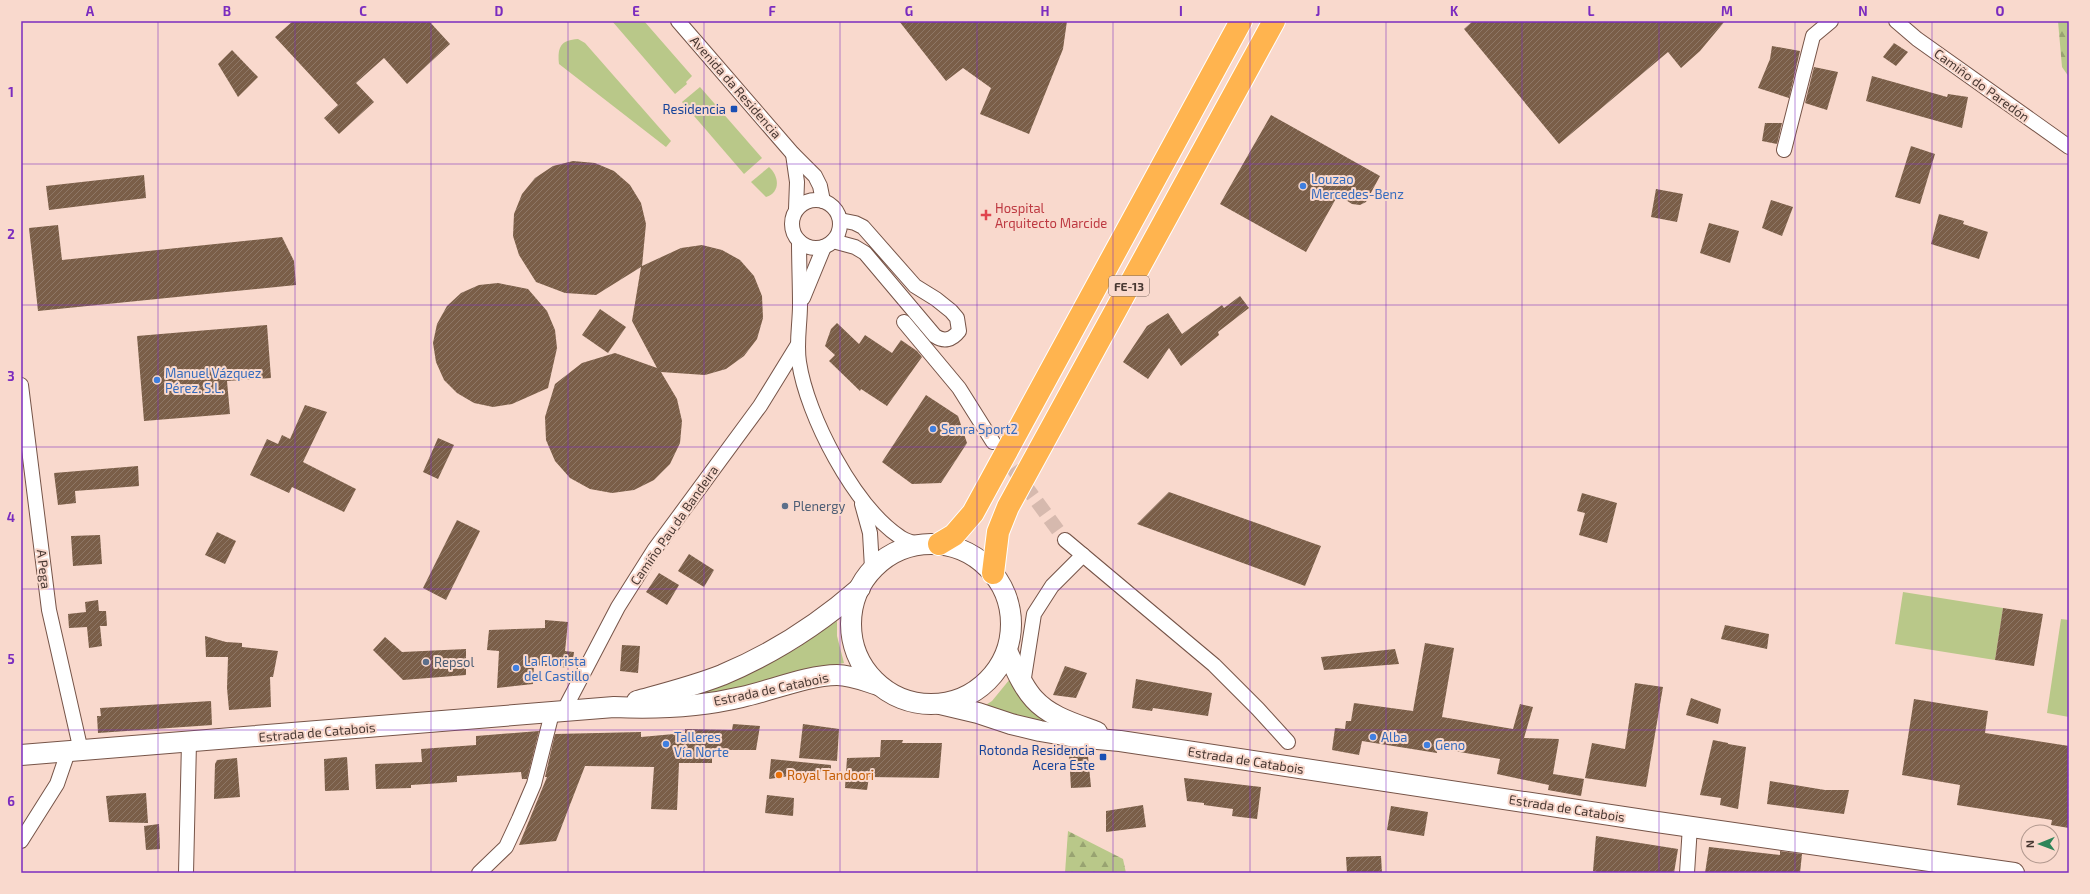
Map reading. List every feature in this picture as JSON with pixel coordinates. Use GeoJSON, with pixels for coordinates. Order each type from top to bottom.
{"type":"FeatureCollection","features":[{"type":"Feature","properties":{"kind":"highway","name":"FE-13"},"geometry":{"type":"LineString","coordinates":[[938,541],[973,513],[1241,21]]}},
{"type":"Feature","properties":{"kind":"highway","name":"FE-13"},"geometry":{"type":"LineString","coordinates":[[994,564],[998,532],[1008,507],[1274,21]]}},
{"type":"Feature","properties":{"kind":"main road","name":"Estrada de Catabois"},"geometry":{"type":"LineString","coordinates":[[878,685],[864,667],[854,646],[851,624],[854,601],[872,568],[894,553],[938,541],[994,564],[1009,604],[1011,630],[1008,653],[994,674],[979,689],[960,699],[940,704]]}},
{"type":"Feature","properties":{"kind":"main road","name":"Estrada de Catabois"},"geometry":{"type":"LineString","coordinates":[[614,708],[692,686],[722,675],[757,659],[794,638],[834,610],[860,588]]}},
{"type":"Feature","properties":{"kind":"main road","name":"Estrada de Catabois"},"geometry":{"type":"LineString","coordinates":[[1008,653],[1023,684],[1034,699],[1058,717],[1120,741]]}},
{"type":"Feature","properties":{"kind":"main road","name":"Estrada de Catabois"},"geometry":{"type":"LineString","coordinates":[[21,755],[614,708],[652,709],[717,702],[822,676],[837,675],[852,677],[878,685],[896,697],[918,703],[940,704],[978,713],[1011,724],[1075,737],[1120,741],[2014,873]]}},
{"type":"Feature","properties":{"kind":"street","name":"Avenida da Residencia"},"geometry":{"type":"LineString","coordinates":[[678,21],[793,154],[815,176],[820,186],[823,201]]}},
{"type":"Feature","properties":{"kind":"street"},"geometry":{"type":"LineString","coordinates":[[1784,150],[1813,36],[1831,21]]}},
{"type":"Feature","properties":{"kind":"street","name":"Camiño do Paredón"},"geometry":{"type":"LineString","coordinates":[[1896,21],[1917,39],[2069,147]]}},
{"type":"Feature","properties":{"kind":"street"},"geometry":{"type":"LineString","coordinates":[[793,154],[797,182],[796,209],[792,224],[793,232],[799,241],[806,246],[816,248],[828,244],[855,247],[865,253],[935,336],[941,340],[948,340],[959,332],[957,318],[951,311],[936,298],[915,286],[863,227],[855,223],[840,220]]}},
{"type":"Feature","properties":{"kind":"street"},"geometry":{"type":"LineString","coordinates":[[796,209],[804,202],[813,200],[823,201],[832,206],[840,220],[840,229],[828,244],[800,306]]}},
{"type":"Feature","properties":{"kind":"street"},"geometry":{"type":"LineString","coordinates":[[799,241],[800,306],[797,346],[799,364],[810,406],[827,442],[860,496],[870,510],[886,527],[901,538],[938,541]]}},
{"type":"Feature","properties":{"kind":"street"},"geometry":{"type":"LineString","coordinates":[[904,322],[959,388],[994,442]]}},
{"type":"Feature","properties":{"kind":"street","name":"Camiño Pau da Bandeira"},"geometry":{"type":"LineString","coordinates":[[478,873],[506,847],[534,784],[557,713],[618,607],[650,556],[760,406],[797,346]]}},
{"type":"Feature","properties":{"kind":"street","name":"A Pega"},"geometry":{"type":"LineString","coordinates":[[21,385],[49,610],[74,751]]}},
{"type":"Feature","properties":{"kind":"street"},"geometry":{"type":"LineString","coordinates":[[860,496],[870,533],[872,568]]}},
{"type":"Feature","properties":{"kind":"street"},"geometry":{"type":"LineString","coordinates":[[1065,540],[1214,665],[1288,742]]}},
{"type":"Feature","properties":{"kind":"street"},"geometry":{"type":"LineString","coordinates":[[1023,684],[1034,614],[1052,586],[1083,555]]}},
{"type":"Feature","properties":{"kind":"street"},"geometry":{"type":"LineString","coordinates":[[186,873],[189,742]]}},
{"type":"Feature","properties":{"kind":"street"},"geometry":{"type":"LineString","coordinates":[[21,841],[57,784],[74,751]]}},
{"type":"Feature","properties":{"kind":"street"},"geometry":{"type":"LineString","coordinates":[[1687,873],[1690,826]]}},
{"type":"Feature","properties":{"kind":"green space"},"geometry":{"type":"Polygon","coordinates":[[[612,21],[644,21],[692,76],[686,82],[687,84],[675,94],[612,21]]]}},
{"type":"Feature","properties":{"kind":"green space"},"geometry":{"type":"Polygon","coordinates":[[[2058,21],[2069,21],[2069,77],[2062,67],[2058,21]]]}},
{"type":"Feature","properties":{"kind":"green space"},"geometry":{"type":"Polygon","coordinates":[[[578,39],[585,43],[671,141],[666,147],[559,64],[559,53],[561,46],[568,41],[578,39]]]}},
{"type":"Feature","properties":{"kind":"green space"},"geometry":{"type":"Polygon","coordinates":[[[700,87],[762,158],[744,174],[682,102],[700,87]]]}},
{"type":"Feature","properties":{"kind":"green space"},"geometry":{"type":"Polygon","coordinates":[[[769,167],[775,175],[777,184],[771,195],[766,197],[751,182],[769,167]]]}},
{"type":"Feature","properties":{"kind":"green space"},"geometry":{"type":"Polygon","coordinates":[[[1903,592],[2003,608],[1995,660],[1895,644],[1903,592]]]}},
{"type":"Feature","properties":{"kind":"green space"},"geometry":{"type":"Polygon","coordinates":[[[2061,619],[2069,620],[2069,717],[2047,713],[2061,619]]]}},
{"type":"Feature","properties":{"kind":"green space"},"geometry":{"type":"Polygon","coordinates":[[[837,621],[837,636],[844,663],[820,668],[790,678],[663,703],[744,675],[796,649],[837,621]]]}},
{"type":"Feature","properties":{"kind":"green space"},"geometry":{"type":"Polygon","coordinates":[[[1010,679],[1021,696],[1029,703],[1045,715],[1073,729],[981,708],[992,701],[1010,679]]]}},
{"type":"Feature","properties":{"kind":"green space"},"geometry":{"type":"Polygon","coordinates":[[[1068,831],[1123,859],[1126,873],[1065,873],[1068,831]]]}},
{"type":"Feature","properties":{"kind":"building"},"geometry":{"type":"Polygon","coordinates":[[[293,21],[429,21],[450,44],[407,84],[384,58],[356,83],[374,102],[339,134],[324,118],[338,105],[275,37],[293,21]]]}},
{"type":"Feature","properties":{"kind":"building"},"geometry":{"type":"Polygon","coordinates":[[[899,21],[1067,21],[1063,49],[1029,134],[980,114],[991,88],[963,68],[946,81],[899,21]]]}},
{"type":"Feature","properties":{"kind":"building"},"geometry":{"type":"Polygon","coordinates":[[[1473,21],[1725,21],[1700,51],[1681,68],[1668,52],[1559,144],[1464,29],[1473,21]]]}},
{"type":"Feature","properties":{"kind":"building"},"geometry":{"type":"Polygon","coordinates":[[[1894,43],[1908,52],[1896,66],[1883,57],[1894,43]]]}},
{"type":"Feature","properties":{"kind":"building"},"geometry":{"type":"Polygon","coordinates":[[[1772,46],[1800,51],[1789,98],[1758,88],[1770,59],[1772,46]]]}},
{"type":"Feature","properties":{"kind":"building"},"geometry":{"type":"Polygon","coordinates":[[[232,50],[258,77],[238,97],[218,64],[232,50]]]}},
{"type":"Feature","properties":{"kind":"building"},"geometry":{"type":"Polygon","coordinates":[[[1814,67],[1838,72],[1827,110],[1805,103],[1814,67]]]}},
{"type":"Feature","properties":{"kind":"building"},"geometry":{"type":"Polygon","coordinates":[[[1872,76],[1947,97],[1948,94],[1968,97],[1962,128],[1866,101],[1872,76]]]}},
{"type":"Feature","properties":{"kind":"building","name":"Louzao Mercedes-Benz"},"geometry":{"type":"Polygon","coordinates":[[[1271,115],[1380,176],[1366,202],[1360,205],[1352,204],[1338,195],[1306,252],[1220,204],[1271,115]]]}},
{"type":"Feature","properties":{"kind":"building"},"geometry":{"type":"Polygon","coordinates":[[[1765,123],[1782,123],[1777,144],[1762,141],[1765,123]]]}},
{"type":"Feature","properties":{"kind":"building"},"geometry":{"type":"Polygon","coordinates":[[[1911,146],[1935,154],[1920,204],[1895,197],[1911,146]]]}},
{"type":"Feature","properties":{"kind":"building"},"geometry":{"type":"Polygon","coordinates":[[[573,161],[595,163],[614,171],[630,185],[641,203],[646,224],[642,266],[681,248],[702,245],[722,250],[740,260],[754,276],[762,296],[763,318],[757,339],[744,356],[726,369],[705,375],[661,372],[677,399],[682,421],[680,443],[670,464],[654,480],[634,490],[612,493],[590,489],[570,478],[555,461],[546,440],[545,417],[555,384],[582,363],[615,353],[657,368],[632,321],[641,267],[596,295],[565,293],[536,282],[519,255],[513,236],[514,214],[522,194],[535,178],[553,166],[573,161]]]}},
{"type":"Feature","properties":{"kind":"building"},"geometry":{"type":"Polygon","coordinates":[[[144,175],[146,198],[49,210],[46,186],[144,175]]]}},
{"type":"Feature","properties":{"kind":"building"},"geometry":{"type":"Polygon","coordinates":[[[1656,189],[1683,194],[1677,222],[1651,217],[1656,189]]]}},
{"type":"Feature","properties":{"kind":"building"},"geometry":{"type":"Polygon","coordinates":[[[1771,200],[1793,207],[1782,236],[1762,228],[1771,200]]]}},
{"type":"Feature","properties":{"kind":"building"},"geometry":{"type":"Polygon","coordinates":[[[1939,214],[1964,221],[1963,224],[1988,232],[1979,259],[1931,244],[1939,214]]]}},
{"type":"Feature","properties":{"kind":"building"},"geometry":{"type":"Polygon","coordinates":[[[1709,223],[1739,231],[1730,263],[1700,253],[1709,223]]]}},
{"type":"Feature","properties":{"kind":"building"},"geometry":{"type":"Polygon","coordinates":[[[58,225],[62,260],[282,237],[294,261],[296,285],[38,311],[29,228],[58,225]]]}},
{"type":"Feature","properties":{"kind":"building"},"geometry":{"type":"Polygon","coordinates":[[[498,283],[528,289],[547,311],[555,330],[557,348],[548,388],[512,404],[493,407],[474,403],[457,393],[444,380],[436,362],[433,343],[437,324],[447,306],[461,293],[479,285],[498,283]]]}},
{"type":"Feature","properties":{"kind":"building"},"geometry":{"type":"Polygon","coordinates":[[[1240,296],[1249,308],[1218,332],[1219,335],[1181,366],[1169,348],[1148,379],[1123,362],[1147,326],[1168,313],[1182,334],[1222,305],[1224,308],[1240,296]]]}},
{"type":"Feature","properties":{"kind":"building"},"geometry":{"type":"Polygon","coordinates":[[[600,309],[626,327],[608,353],[582,335],[600,309]]]}},
{"type":"Feature","properties":{"kind":"building"},"geometry":{"type":"Polygon","coordinates":[[[837,323],[859,344],[865,335],[892,353],[901,340],[917,351],[922,357],[887,406],[861,389],[860,391],[829,361],[835,355],[825,346],[831,329],[837,323]]]}},
{"type":"Feature","properties":{"kind":"building"},"geometry":{"type":"Polygon","coordinates":[[[267,325],[271,378],[227,381],[230,414],[144,421],[137,336],[267,325]]]}},
{"type":"Feature","properties":{"kind":"building","name":"Senra Sport2"},"geometry":{"type":"Polygon","coordinates":[[[926,395],[958,416],[967,443],[941,483],[912,484],[882,462],[926,395]]]}},
{"type":"Feature","properties":{"kind":"building"},"geometry":{"type":"Polygon","coordinates":[[[305,405],[327,412],[303,462],[356,489],[344,512],[292,487],[289,493],[250,475],[267,439],[278,444],[282,435],[290,439],[305,405]]]}},
{"type":"Feature","properties":{"kind":"building"},"geometry":{"type":"Polygon","coordinates":[[[438,438],[454,445],[438,479],[423,472],[438,438]]]}},
{"type":"Feature","properties":{"kind":"building"},"geometry":{"type":"Polygon","coordinates":[[[138,466],[139,486],[75,491],[76,503],[58,505],[54,473],[138,466]]]}},
{"type":"Feature","properties":{"kind":"building"},"geometry":{"type":"Polygon","coordinates":[[[1169,492],[1321,546],[1305,586],[1137,524],[1169,492]]]}},
{"type":"Feature","properties":{"kind":"building"},"geometry":{"type":"Polygon","coordinates":[[[1582,493],[1617,503],[1607,543],[1579,535],[1585,513],[1577,511],[1582,493]]]}},
{"type":"Feature","properties":{"kind":"building"},"geometry":{"type":"Polygon","coordinates":[[[457,520],[480,531],[446,600],[423,588],[457,520]]]}},
{"type":"Feature","properties":{"kind":"building"},"geometry":{"type":"Polygon","coordinates":[[[217,532],[236,541],[225,564],[205,555],[217,532]]]}},
{"type":"Feature","properties":{"kind":"building"},"geometry":{"type":"Polygon","coordinates":[[[100,535],[102,564],[73,566],[71,536],[100,535]]]}},
{"type":"Feature","properties":{"kind":"building"},"geometry":{"type":"Polygon","coordinates":[[[689,554],[714,570],[704,587],[678,571],[689,554]]]}},
{"type":"Feature","properties":{"kind":"building"},"geometry":{"type":"Polygon","coordinates":[[[659,573],[679,585],[667,605],[646,592],[659,573]]]}},
{"type":"Feature","properties":{"kind":"building"},"geometry":{"type":"Polygon","coordinates":[[[98,600],[99,611],[106,611],[107,626],[100,626],[102,646],[89,648],[87,627],[69,628],[68,614],[86,612],[85,602],[98,600]]]}},
{"type":"Feature","properties":{"kind":"building"},"geometry":{"type":"Polygon","coordinates":[[[2003,608],[2043,614],[2034,666],[1995,660],[2003,608]]]}},
{"type":"Feature","properties":{"kind":"building"},"geometry":{"type":"Polygon","coordinates":[[[545,620],[568,622],[565,651],[574,652],[572,668],[534,665],[533,684],[497,688],[499,651],[487,650],[489,630],[545,628],[545,620]]]}},
{"type":"Feature","properties":{"kind":"building"},"geometry":{"type":"Polygon","coordinates":[[[1725,625],[1769,634],[1767,649],[1721,639],[1725,625]]]}},
{"type":"Feature","properties":{"kind":"building"},"geometry":{"type":"Polygon","coordinates":[[[205,636],[226,642],[242,643],[242,647],[278,651],[273,677],[270,677],[271,707],[229,710],[227,688],[228,657],[206,657],[205,636]]]}},
{"type":"Feature","properties":{"kind":"building","name":"Repsol"},"geometry":{"type":"Polygon","coordinates":[[[385,637],[402,652],[466,649],[466,675],[403,680],[373,650],[385,637]]]}},
{"type":"Feature","properties":{"kind":"building"},"geometry":{"type":"Polygon","coordinates":[[[1425,643],[1454,648],[1442,717],[1513,729],[1520,704],[1533,707],[1524,738],[1559,739],[1553,774],[1584,779],[1581,796],[1548,790],[1549,785],[1497,774],[1500,759],[1437,748],[1437,753],[1362,741],[1359,755],[1332,750],[1335,728],[1345,729],[1346,721],[1351,721],[1354,703],[1413,711],[1425,643]]]}},
{"type":"Feature","properties":{"kind":"building"},"geometry":{"type":"Polygon","coordinates":[[[622,645],[640,646],[638,673],[620,671],[622,645]]]}},
{"type":"Feature","properties":{"kind":"building"},"geometry":{"type":"Polygon","coordinates":[[[1395,649],[1399,664],[1324,670],[1321,657],[1395,649]]]}},
{"type":"Feature","properties":{"kind":"building"},"geometry":{"type":"Polygon","coordinates":[[[1065,666],[1087,673],[1076,698],[1053,695],[1065,666]]]}},
{"type":"Feature","properties":{"kind":"building"},"geometry":{"type":"Polygon","coordinates":[[[1136,679],[1212,693],[1208,716],[1153,708],[1152,711],[1132,708],[1136,679]]]}},
{"type":"Feature","properties":{"kind":"building"},"geometry":{"type":"Polygon","coordinates":[[[1635,683],[1663,687],[1646,787],[1585,778],[1592,743],[1625,749],[1635,683]]]}},
{"type":"Feature","properties":{"kind":"building"},"geometry":{"type":"Polygon","coordinates":[[[1691,698],[1721,709],[1718,724],[1686,715],[1691,698]]]}},
{"type":"Feature","properties":{"kind":"building"},"geometry":{"type":"Polygon","coordinates":[[[1914,699],[1988,711],[1985,733],[2069,746],[2069,828],[2060,826],[2060,824],[2051,824],[2052,820],[1957,805],[1960,785],[1902,775],[1914,699]]]}},
{"type":"Feature","properties":{"kind":"building"},"geometry":{"type":"Polygon","coordinates":[[[211,701],[212,725],[98,733],[97,716],[101,716],[100,708],[211,701]]]}},
{"type":"Feature","properties":{"kind":"building"},"geometry":{"type":"Polygon","coordinates":[[[733,724],[760,726],[756,750],[712,750],[712,763],[679,763],[677,810],[651,809],[654,767],[585,766],[556,841],[519,845],[547,777],[545,777],[555,734],[641,732],[641,737],[685,733],[685,729],[732,730],[733,724]]]}},
{"type":"Feature","properties":{"kind":"building"},"geometry":{"type":"Polygon","coordinates":[[[803,724],[839,729],[837,761],[799,758],[803,724]]]}},
{"type":"Feature","properties":{"kind":"building"},"geometry":{"type":"Polygon","coordinates":[[[539,731],[527,779],[522,779],[521,772],[457,776],[457,782],[411,785],[411,788],[376,789],[375,764],[422,762],[421,749],[476,745],[476,736],[539,731]]]}},
{"type":"Feature","properties":{"kind":"building"},"geometry":{"type":"Polygon","coordinates":[[[881,740],[903,740],[902,743],[942,743],[939,778],[869,777],[867,790],[845,788],[847,758],[880,757],[881,740]]]}},
{"type":"Feature","properties":{"kind":"building"},"geometry":{"type":"Polygon","coordinates":[[[1713,740],[1746,747],[1738,809],[1720,805],[1721,798],[1700,795],[1713,740]]]}},
{"type":"Feature","properties":{"kind":"building"},"geometry":{"type":"Polygon","coordinates":[[[1069,754],[1088,756],[1091,787],[1071,788],[1069,754]]]}},
{"type":"Feature","properties":{"kind":"building"},"geometry":{"type":"Polygon","coordinates":[[[347,757],[349,790],[325,791],[324,759],[347,757]]]}},
{"type":"Feature","properties":{"kind":"building"},"geometry":{"type":"Polygon","coordinates":[[[237,758],[240,797],[214,799],[215,764],[217,760],[237,758]]]}},
{"type":"Feature","properties":{"kind":"building"},"geometry":{"type":"Polygon","coordinates":[[[771,759],[831,765],[831,770],[769,779],[771,759]]]}},
{"type":"Feature","properties":{"kind":"building"},"geometry":{"type":"Polygon","coordinates":[[[1184,778],[1261,787],[1257,819],[1232,816],[1233,809],[1187,801],[1184,778]]]}},
{"type":"Feature","properties":{"kind":"building"},"geometry":{"type":"Polygon","coordinates":[[[1770,781],[1825,790],[1849,790],[1844,814],[1767,804],[1770,781]]]}},
{"type":"Feature","properties":{"kind":"building"},"geometry":{"type":"Polygon","coordinates":[[[146,793],[148,823],[109,822],[106,796],[146,793]]]}},
{"type":"Feature","properties":{"kind":"building"},"geometry":{"type":"Polygon","coordinates":[[[767,795],[794,798],[793,816],[765,813],[767,795]]]}},
{"type":"Feature","properties":{"kind":"building"},"geometry":{"type":"Polygon","coordinates":[[[1143,805],[1146,827],[1106,832],[1106,811],[1143,805]]]}},
{"type":"Feature","properties":{"kind":"building"},"geometry":{"type":"Polygon","coordinates":[[[1391,806],[1428,812],[1424,836],[1387,830],[1391,806]]]}},
{"type":"Feature","properties":{"kind":"building"},"geometry":{"type":"Polygon","coordinates":[[[159,824],[160,849],[146,850],[144,826],[159,824]]]}},
{"type":"Feature","properties":{"kind":"building"},"geometry":{"type":"Polygon","coordinates":[[[1596,836],[1678,849],[1674,873],[1602,873],[1593,871],[1596,836]]]}},
{"type":"Feature","properties":{"kind":"building"},"geometry":{"type":"Polygon","coordinates":[[[1709,847],[1780,855],[1780,851],[1802,854],[1800,873],[1705,873],[1709,847]]]}},
{"type":"Feature","properties":{"kind":"building"},"geometry":{"type":"Polygon","coordinates":[[[1381,856],[1382,873],[1347,873],[1346,857],[1381,856]]]}},
{"type":"Feature","properties":{"kind":"tunnel"},"geometry":{"type":"LineString","coordinates":[[1000,451],[1065,540]]}},
{"type":"Feature","properties":{"kind":"place","name":"Residencia"},"geometry":{"type":"Point","coordinates":[734,109]}},
{"type":"Feature","properties":{"kind":"place","name":"Louzao Mercedes-Benz"},"geometry":{"type":"Point","coordinates":[1303,186]}},
{"type":"Feature","properties":{"kind":"place","name":"Hospital Arquitecto Marcide"},"geometry":{"type":"Point","coordinates":[986,215]}},
{"type":"Feature","properties":{"kind":"place","name":"Manuel Vázquez Pérez. S.L."},"geometry":{"type":"Point","coordinates":[157,380]}},
{"type":"Feature","properties":{"kind":"place","name":"Senra Sport2"},"geometry":{"type":"Point","coordinates":[933,429]}},
{"type":"Feature","properties":{"kind":"place","name":"Plenergy"},"geometry":{"type":"Point","coordinates":[785,506]}},
{"type":"Feature","properties":{"kind":"place","name":"Repsol"},"geometry":{"type":"Point","coordinates":[426,662]}},
{"type":"Feature","properties":{"kind":"place","name":"La Florista del Castillo"},"geometry":{"type":"Point","coordinates":[516,668]}},
{"type":"Feature","properties":{"kind":"place","name":"Alba"},"geometry":{"type":"Point","coordinates":[1373,737]}},
{"type":"Feature","properties":{"kind":"place","name":"Talleres Vía Norte"},"geometry":{"type":"Point","coordinates":[666,744]}},
{"type":"Feature","properties":{"kind":"place","name":"Geno"},"geometry":{"type":"Point","coordinates":[1427,745]}},
{"type":"Feature","properties":{"kind":"place","name":"Rotonda Residencia Acera Este"},"geometry":{"type":"Point","coordinates":[1103,757]}},
{"type":"Feature","properties":{"kind":"place","name":"Royal Tandoori"},"geometry":{"type":"Point","coordinates":[779,775]}}]}
